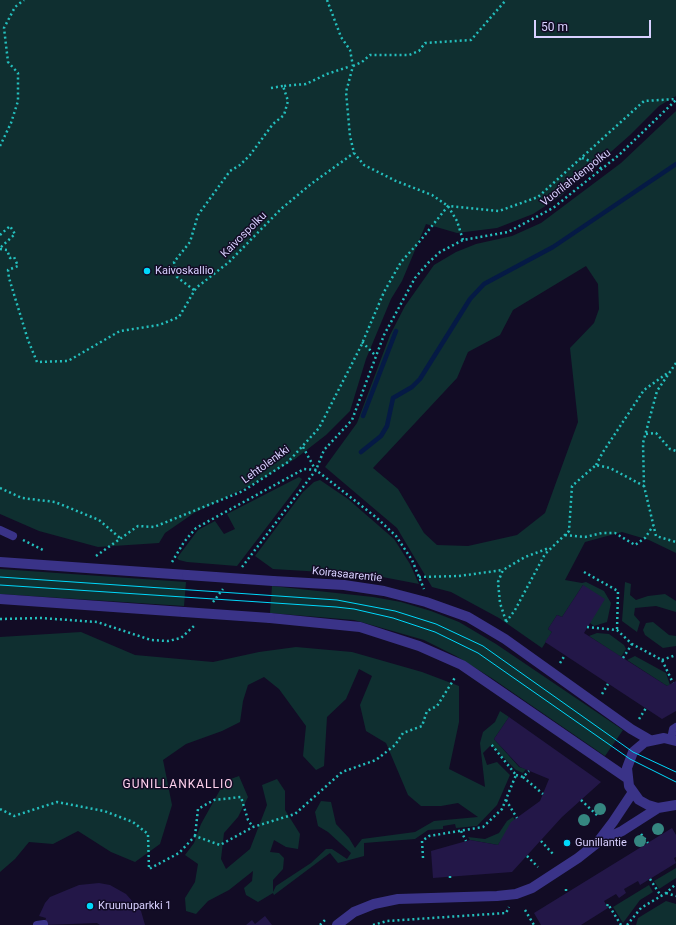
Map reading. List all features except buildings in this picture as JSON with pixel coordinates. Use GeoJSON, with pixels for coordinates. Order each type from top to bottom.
{"type":"FeatureCollection","features":[{"type":"Feature","properties":{"kind":"street","name":"Koirasaarentie"},"geometry":{"type":"LineString","coordinates":[[0,562],[344,586],[384,591],[426,602],[468,617],[505,639],[631,729],[650,740]]}},
{"type":"Feature","properties":{"kind":"street"},"geometry":{"type":"LineString","coordinates":[[0,600],[270,618],[360,627],[419,646],[462,665],[627,778]]}},
{"type":"Feature","properties":{"kind":"street"},"geometry":{"type":"LineString","coordinates":[[658,808],[648,805],[633,792],[627,778],[627,768],[631,756],[641,745],[650,740],[664,738],[673,740]]}},
{"type":"Feature","properties":{"kind":"street"},"geometry":{"type":"LineString","coordinates":[[337,925],[354,912],[374,904],[398,899],[516,894],[532,888],[578,858],[597,842],[613,822],[633,792]]}},
{"type":"Feature","properties":{"kind":"street"},"geometry":{"type":"LineString","coordinates":[[597,842],[622,831],[658,808],[676,805]]}},
{"type":"Feature","properties":{"kind":"lane"},"geometry":{"type":"LineString","coordinates":[[0,530],[13,536]]}},
{"type":"Feature","properties":{"kind":"lane"},"geometry":{"type":"LineString","coordinates":[[673,740],[673,729],[676,728]]}},
{"type":"Feature","properties":{"kind":"path"},"geometry":{"type":"LineString","coordinates":[[0,146],[11,123],[18,101],[18,73],[8,62],[4,28],[15,8],[24,0]]}},
{"type":"Feature","properties":{"kind":"path"},"geometry":{"type":"LineString","coordinates":[[328,0],[341,37],[350,50],[353,66],[346,92],[350,136],[354,153],[364,165],[396,181],[432,195],[448,206],[457,221],[463,240]]}},
{"type":"Feature","properties":{"kind":"path"},"geometry":{"type":"LineString","coordinates":[[353,66],[362,62],[370,55],[409,55],[419,51],[425,43],[471,40],[506,0]]}},
{"type":"Feature","properties":{"kind":"path"},"geometry":{"type":"LineString","coordinates":[[271,88],[306,84],[327,74],[348,67]]}},
{"type":"Feature","properties":{"kind":"path"},"geometry":{"type":"LineString","coordinates":[[194,290],[177,277],[174,262],[190,242],[198,215],[230,171],[240,165],[250,155],[273,124],[284,114],[288,101],[283,86]]}},
{"type":"Feature","properties":{"kind":"path"},"geometry":{"type":"LineString","coordinates":[[448,206],[498,211],[538,197],[644,101],[676,99]]}},
{"type":"Feature","properties":{"kind":"path","name":"Vuorilahdenpolku"},"geometry":{"type":"LineString","coordinates":[[316,470],[324,450],[352,420],[384,335],[415,278],[428,263],[440,252],[463,240],[508,232],[553,208],[619,155],[676,99]]}},
{"type":"Feature","properties":{"kind":"path","name":"Kaivospolku"},"geometry":{"type":"LineString","coordinates":[[0,248],[7,250],[10,258],[14,257],[18,266],[8,270],[9,278],[28,340],[37,362],[68,361],[120,331],[159,325],[179,317],[194,290],[229,262],[281,209],[311,184],[354,153]]}},
{"type":"Feature","properties":{"kind":"path"},"geometry":{"type":"LineString","coordinates":[[582,158],[590,161],[602,169]]}},
{"type":"Feature","properties":{"kind":"path","name":"Lehtolenkki"},"geometry":{"type":"LineString","coordinates":[[92,559],[138,526],[154,527],[243,491],[288,462],[319,428],[362,342],[384,292],[401,262],[448,206]]}},
{"type":"Feature","properties":{"kind":"path"},"geometry":{"type":"LineString","coordinates":[[0,235],[10,226],[15,234],[0,248]]}},
{"type":"Feature","properties":{"kind":"path"},"geometry":{"type":"LineString","coordinates":[[362,342],[376,356]]}},
{"type":"Feature","properties":{"kind":"path"},"geometry":{"type":"LineString","coordinates":[[676,363],[657,391],[643,444],[644,486],[656,536],[676,542]]}},
{"type":"Feature","properties":{"kind":"path"},"geometry":{"type":"LineString","coordinates":[[503,570],[498,582],[500,603],[506,622],[515,610],[545,554],[569,531],[572,486],[596,465],[644,390],[671,370]]}},
{"type":"Feature","properties":{"kind":"path"},"geometry":{"type":"LineString","coordinates":[[646,434],[656,433],[670,449],[676,451]]}},
{"type":"Feature","properties":{"kind":"path"},"geometry":{"type":"LineString","coordinates":[[303,447],[316,470],[377,518],[396,536],[412,560],[425,590]]}},
{"type":"Feature","properties":{"kind":"path"},"geometry":{"type":"LineString","coordinates":[[596,465],[610,468],[644,486]]}},
{"type":"Feature","properties":{"kind":"path"},"geometry":{"type":"LineString","coordinates":[[170,564],[184,542],[196,528],[304,469],[316,470]]}},
{"type":"Feature","properties":{"kind":"path"},"geometry":{"type":"LineString","coordinates":[[237,572],[316,470]]}},
{"type":"Feature","properties":{"kind":"path"},"geometry":{"type":"LineString","coordinates":[[0,488],[22,498],[55,502],[99,520],[120,538]]}},
{"type":"Feature","properties":{"kind":"path"},"geometry":{"type":"LineString","coordinates":[[564,535],[585,537],[602,533],[615,533],[635,545],[645,538],[653,526]]}},
{"type":"Feature","properties":{"kind":"path"},"geometry":{"type":"LineString","coordinates":[[13,536],[47,553]]}},
{"type":"Feature","properties":{"kind":"path"},"geometry":{"type":"LineString","coordinates":[[419,578],[459,576],[503,570],[525,557],[551,548]]}},
{"type":"Feature","properties":{"kind":"path"},"geometry":{"type":"LineString","coordinates":[[584,572],[618,591],[617,630]]}},
{"type":"Feature","properties":{"kind":"path"},"geometry":{"type":"LineString","coordinates":[[209,607],[228,584]]}},
{"type":"Feature","properties":{"kind":"path"},"geometry":{"type":"LineString","coordinates":[[0,619],[41,618],[97,622],[151,640],[168,642],[181,638],[190,631],[200,619]]}},
{"type":"Feature","properties":{"kind":"path"},"geometry":{"type":"LineString","coordinates":[[587,627],[617,630],[632,644],[662,660],[673,683]]}},
{"type":"Feature","properties":{"kind":"path"},"geometry":{"type":"LineString","coordinates":[[623,658],[632,644]]}},
{"type":"Feature","properties":{"kind":"path"},"geometry":{"type":"LineString","coordinates":[[559,664],[565,655]]}},
{"type":"Feature","properties":{"kind":"path"},"geometry":{"type":"LineString","coordinates":[[662,660],[676,655]]}},
{"type":"Feature","properties":{"kind":"path"},"geometry":{"type":"LineString","coordinates":[[195,836],[220,844],[253,827],[296,814],[342,772],[376,760],[395,745],[404,733],[422,726],[427,711],[437,706],[457,674]]}},
{"type":"Feature","properties":{"kind":"path"},"geometry":{"type":"LineString","coordinates":[[602,694],[608,684]]}},
{"type":"Feature","properties":{"kind":"path"},"geometry":{"type":"LineString","coordinates":[[638,721],[646,708]]}},
{"type":"Feature","properties":{"kind":"path"},"geometry":{"type":"LineString","coordinates":[[491,744],[516,775],[523,777],[543,794]]}},
{"type":"Feature","properties":{"kind":"path"},"geometry":{"type":"LineString","coordinates":[[523,777],[529,771]]}},
{"type":"Feature","properties":{"kind":"path"},"geometry":{"type":"LineString","coordinates":[[424,858],[422,841],[429,836],[483,828],[502,809],[516,775]]}},
{"type":"Feature","properties":{"kind":"path"},"geometry":{"type":"LineString","coordinates":[[0,809],[14,816],[57,802],[112,814],[133,822],[148,834],[149,869],[178,853],[195,836],[198,809],[214,800],[241,797],[248,820],[253,827]]}},
{"type":"Feature","properties":{"kind":"path"},"geometry":{"type":"LineString","coordinates":[[506,799],[518,818]]}},
{"type":"Feature","properties":{"kind":"path"},"geometry":{"type":"LineString","coordinates":[[581,800],[599,818]]}},
{"type":"Feature","properties":{"kind":"path"},"geometry":{"type":"LineString","coordinates":[[461,831],[466,841]]}},
{"type":"Feature","properties":{"kind":"path"},"geometry":{"type":"LineString","coordinates":[[639,831],[648,843]]}},
{"type":"Feature","properties":{"kind":"path"},"geometry":{"type":"LineString","coordinates":[[540,841],[553,854]]}},
{"type":"Feature","properties":{"kind":"path"},"geometry":{"type":"LineString","coordinates":[[527,856],[538,867]]}},
{"type":"Feature","properties":{"kind":"path"},"geometry":{"type":"LineString","coordinates":[[450,876],[450,881]]}},
{"type":"Feature","properties":{"kind":"path"},"geometry":{"type":"LineString","coordinates":[[650,879],[661,896]]}},
{"type":"Feature","properties":{"kind":"path"},"geometry":{"type":"LineString","coordinates":[[627,925],[641,908],[666,893],[676,884]]}},
{"type":"Feature","properties":{"kind":"path"},"geometry":{"type":"LineString","coordinates":[[566,889],[566,894]]}},
{"type":"Feature","properties":{"kind":"path"},"geometry":{"type":"LineString","coordinates":[[666,893],[676,896]]}},
{"type":"Feature","properties":{"kind":"path"},"geometry":{"type":"LineString","coordinates":[[607,906],[608,904],[621,925]]}},
{"type":"Feature","properties":{"kind":"path"},"geometry":{"type":"LineString","coordinates":[[524,910],[534,925]]}},
{"type":"Feature","properties":{"kind":"path"},"geometry":{"type":"LineString","coordinates":[[373,925],[387,921],[506,913]]}},
{"type":"Feature","properties":{"kind":"green space"},"geometry":{"type":"Polygon","coordinates":[[[0,0],[676,0],[676,96],[659,106],[630,135],[561,196],[533,214],[497,228],[457,233],[426,224],[402,281],[391,299],[366,359],[350,411],[326,435],[295,459],[253,484],[194,513],[165,533],[159,543],[98,547],[39,531],[0,514],[0,0]]]}},
{"type":"Feature","properties":{"kind":"green space"},"geometry":{"type":"Polygon","coordinates":[[[676,111],[676,553],[649,540],[622,532],[585,542],[565,580],[582,583],[586,582],[604,591],[611,603],[607,622],[594,626],[590,623],[583,585],[562,617],[557,615],[548,629],[552,632],[542,648],[499,618],[451,592],[432,587],[397,528],[325,467],[357,423],[390,335],[405,306],[434,265],[456,252],[476,244],[512,236],[541,223],[621,163],[676,111]],[[586,266],[513,310],[500,335],[468,352],[457,378],[373,468],[398,489],[424,533],[437,545],[468,546],[517,535],[545,513],[578,422],[570,348],[594,323],[599,309],[598,284],[586,266]]]}},
{"type":"Feature","properties":{"kind":"green space"},"geometry":{"type":"Polygon","coordinates":[[[299,477],[302,479],[298,486],[237,566],[187,562],[177,558],[198,530],[215,521],[224,534],[235,529],[227,514],[299,477]]]}},
{"type":"Feature","properties":{"kind":"green space"},"geometry":{"type":"Polygon","coordinates":[[[320,480],[348,499],[394,539],[410,564],[419,584],[372,575],[273,569],[255,556],[303,492],[314,482],[320,480]]]}},
{"type":"Feature","properties":{"kind":"green space"},"geometry":{"type":"Polygon","coordinates":[[[0,569],[186,582],[184,606],[0,594],[0,569]]]}},
{"type":"Feature","properties":{"kind":"green space"},"geometry":{"type":"Polygon","coordinates":[[[625,582],[631,584],[630,595],[636,600],[648,596],[665,594],[676,601],[676,612],[656,606],[635,608],[634,615],[640,622],[637,632],[622,621],[625,582]]]}},
{"type":"Feature","properties":{"kind":"green space"},"geometry":{"type":"Polygon","coordinates":[[[272,586],[373,597],[401,602],[431,611],[459,622],[496,644],[623,730],[605,756],[493,679],[456,656],[424,640],[354,620],[270,613],[272,586]]]}},
{"type":"Feature","properties":{"kind":"green space"},"geometry":{"type":"Polygon","coordinates":[[[653,622],[669,635],[676,636],[676,646],[663,648],[645,635],[643,630],[646,623],[653,622]]]}},
{"type":"Feature","properties":{"kind":"green space"},"geometry":{"type":"Polygon","coordinates":[[[81,632],[135,655],[213,662],[259,652],[296,647],[352,652],[422,672],[459,686],[459,722],[449,769],[485,787],[480,743],[483,732],[495,722],[500,711],[509,717],[494,739],[519,767],[526,769],[523,773],[516,770],[491,745],[483,753],[487,765],[497,762],[510,775],[497,805],[477,826],[456,828],[455,824],[443,826],[443,829],[428,830],[415,839],[364,843],[364,856],[338,863],[330,853],[274,895],[273,893],[258,902],[246,895],[244,888],[252,881],[253,871],[229,890],[208,901],[196,914],[186,911],[185,898],[195,882],[198,864],[185,855],[194,843],[201,824],[225,781],[239,776],[248,797],[238,817],[224,833],[221,859],[226,869],[250,849],[267,805],[262,785],[277,779],[285,791],[285,810],[300,834],[298,849],[286,847],[274,840],[270,852],[279,853],[284,858],[283,869],[273,880],[273,892],[276,886],[311,863],[326,849],[332,849],[347,859],[351,853],[328,832],[318,826],[315,812],[321,801],[331,802],[336,824],[349,838],[355,848],[362,839],[415,832],[434,821],[478,817],[458,803],[441,806],[421,806],[408,795],[386,743],[366,731],[360,705],[372,676],[359,669],[346,699],[327,717],[324,766],[316,770],[303,756],[306,726],[279,689],[264,677],[248,685],[243,701],[240,722],[222,731],[186,744],[163,760],[172,805],[160,844],[135,862],[111,852],[78,831],[53,844],[29,842],[15,859],[0,872],[0,637],[81,632]]]}},
{"type":"Feature","properties":{"kind":"green space"},"geometry":{"type":"Polygon","coordinates":[[[597,633],[609,634],[624,645],[626,649],[621,657],[589,636],[597,633]]]}},
{"type":"Feature","properties":{"kind":"green space"},"geometry":{"type":"Polygon","coordinates":[[[635,656],[666,673],[670,685],[667,686],[627,660],[635,656]]]}},
{"type":"Feature","properties":{"kind":"green space"},"geometry":{"type":"Polygon","coordinates":[[[513,817],[515,820],[498,845],[470,840],[468,837],[485,839],[499,833],[507,821],[513,817]]]}},
{"type":"Feature","properties":{"kind":"green space"},"geometry":{"type":"Polygon","coordinates":[[[676,868],[676,878],[659,889],[654,881],[676,868]]]}},
{"type":"Feature","properties":{"kind":"green space"},"geometry":{"type":"Polygon","coordinates":[[[649,885],[653,892],[640,900],[623,923],[613,907],[649,885]]]}},
{"type":"Feature","properties":{"kind":"green space"},"geometry":{"type":"Polygon","coordinates":[[[666,901],[676,904],[676,925],[636,925],[638,918],[666,901]]]}},
{"type":"Feature","properties":{"kind":"waterway"},"geometry":{"type":"LineString","coordinates":[[361,452],[381,436],[387,426],[393,398],[412,387],[420,379],[470,299],[484,284],[553,247],[676,164]]}},
{"type":"Feature","properties":{"kind":"waterway"},"geometry":{"type":"LineString","coordinates":[[363,416],[396,331]]}},
{"type":"Feature","properties":{"kind":"tram line"},"geometry":{"type":"LineString","coordinates":[[0,577],[337,600],[395,611],[436,624],[483,646],[633,752],[676,772]]}},
{"type":"Feature","properties":{"kind":"tram line"},"geometry":{"type":"LineString","coordinates":[[0,585],[336,607],[354,609],[393,618],[435,632],[478,653],[630,759],[676,782]]}},
{"type":"Feature","properties":{"kind":"place","name":"Kaivoskallio"},"geometry":{"type":"Point","coordinates":[147,271]}},
{"type":"Feature","properties":{"kind":"place","name":"Gunillantie"},"geometry":{"type":"Point","coordinates":[567,843]}},
{"type":"Feature","properties":{"kind":"place","name":"Kruunuparkki 1"},"geometry":{"type":"Point","coordinates":[90,906]}},
{"type":"Feature","properties":{"kind":"district","name":"GUNILLANKALLIO"},"geometry":{"type":"Point","coordinates":[178,785]}}]}
